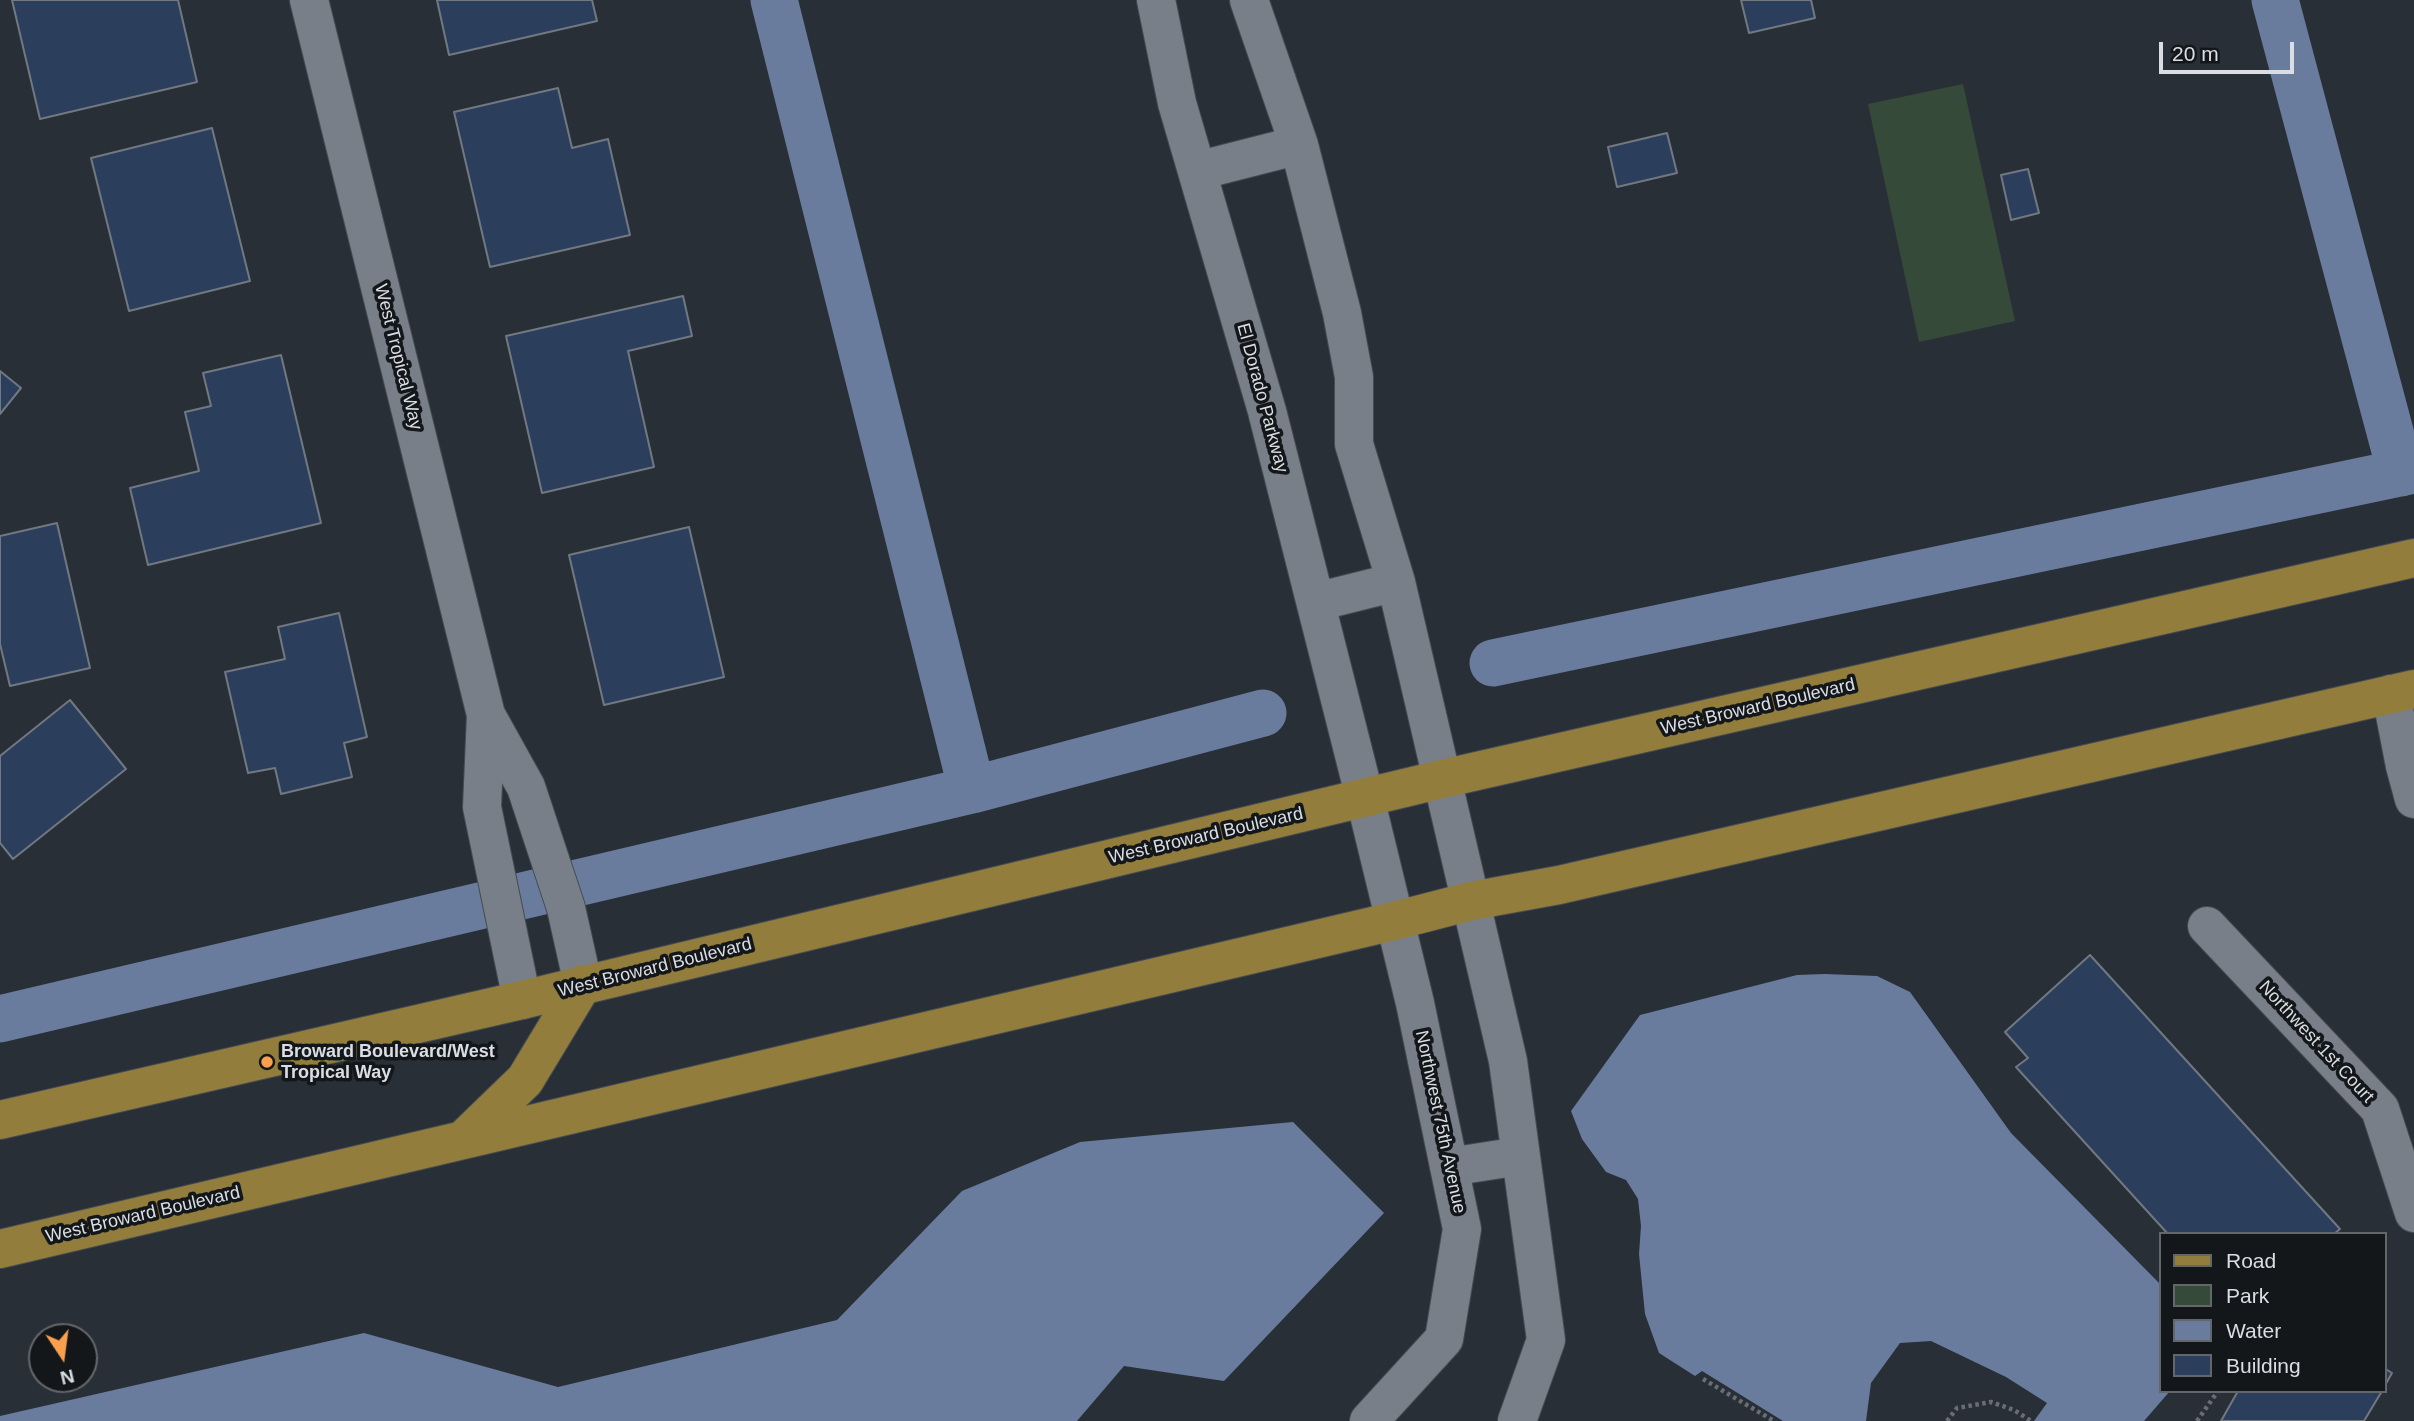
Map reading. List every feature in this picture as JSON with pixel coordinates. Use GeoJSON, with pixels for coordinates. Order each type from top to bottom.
{"type":"FeatureCollection","features":[{"type":"Feature","properties":{"kind":"main road","name":"West Broward Boulevard"},"geometry":{"type":"LineString","coordinates":[[0,1120],[522,1000],[1442,779],[2414,558]]}},
{"type":"Feature","properties":{"kind":"main road","name":"West Broward Boulevard"},"geometry":{"type":"LineString","coordinates":[[0,1249],[1471,901],[1573,882],[2402,692]]}},
{"type":"Feature","properties":{"kind":"main road"},"geometry":{"type":"LineString","coordinates":[[464,1139],[525,1080],[583,984]]}},
{"type":"Feature","properties":{"kind":"street","name":"West Tropical Way"},"geometry":{"type":"LineString","coordinates":[[309,0],[486,715],[526,787],[566,908],[583,984]]}},
{"type":"Feature","properties":{"kind":"street","name":"El Dorado Parkway"},"geometry":{"type":"LineString","coordinates":[[1156,0],[1177,103],[1267,411],[1365,798]]}},
{"type":"Feature","properties":{"kind":"street"},"geometry":{"type":"LineString","coordinates":[[1249,0],[1299,145],[1342,313],[1354,377],[1354,444],[1396,582],[1507,1061],[1546,1340],[1517,1421]]}},
{"type":"Feature","properties":{"kind":"street"},"geometry":{"type":"LineString","coordinates":[[1197,171],[1299,145]]}},
{"type":"Feature","properties":{"kind":"street"},"geometry":{"type":"LineString","coordinates":[[1315,602],[1396,582]]}},
{"type":"Feature","properties":{"kind":"street"},"geometry":{"type":"LineString","coordinates":[[2402,692],[2405,766],[2414,799]]}},
{"type":"Feature","properties":{"kind":"street","name":"West Tropical Way"},"geometry":{"type":"LineString","coordinates":[[486,715],[482,807],[508,921],[522,1000]]}},
{"type":"Feature","properties":{"kind":"street","name":"Northwest 75th Avenue"},"geometry":{"type":"LineString","coordinates":[[1365,798],[1415,1003],[1462,1229],[1444,1339],[1368,1421]]}},
{"type":"Feature","properties":{"kind":"street","name":"Northwest 1st Court"},"geometry":{"type":"LineString","coordinates":[[2207,926],[2380,1109],[2414,1213]]}},
{"type":"Feature","properties":{"kind":"street"},"geometry":{"type":"LineString","coordinates":[[1452,1180],[1522,1168]]}},
{"type":"Feature","properties":{"kind":"path"},"geometry":{"type":"LineString","coordinates":[[1703,1380],[1774,1421]]}},
{"type":"Feature","properties":{"kind":"path"},"geometry":{"type":"LineString","coordinates":[[2197,1421],[2217,1393]]}},
{"type":"Feature","properties":{"kind":"path"},"geometry":{"type":"LineString","coordinates":[[1947,1421],[1958,1408],[1991,1402],[2014,1410],[2031,1421]]}},
{"type":"Feature","properties":{"kind":"green space"},"geometry":{"type":"Polygon","coordinates":[[[1963,84],[2015,321],[1919,342],[1868,104],[1963,84]]]}},
{"type":"Feature","properties":{"kind":"water"},"geometry":{"type":"Polygon","coordinates":[[[1797,975],[1877,976],[1910,992],[2011,1133],[2158,1282],[2158,1393],[2168,1393],[2144,1421],[2034,1421],[2047,1403],[2006,1377],[1931,1341],[1900,1343],[1871,1383],[1866,1421],[1783,1421],[1702,1371],[1695,1376],[1659,1353],[1645,1314],[1639,1254],[1641,1226],[1638,1199],[1626,1180],[1606,1172],[1582,1139],[1571,1111],[1640,1015],[1797,975]]]}},
{"type":"Feature","properties":{"kind":"water"},"geometry":{"type":"Polygon","coordinates":[[[1293,1122],[1384,1213],[1224,1381],[1124,1366],[1077,1421],[0,1421],[0,1416],[364,1333],[558,1387],[837,1320],[962,1191],[1080,1142],[1293,1122]]]}},
{"type":"Feature","properties":{"kind":"building"},"geometry":{"type":"Polygon","coordinates":[[[12,0],[178,0],[197,82],[40,119],[12,0]]]}},
{"type":"Feature","properties":{"kind":"building"},"geometry":{"type":"Polygon","coordinates":[[[437,0],[592,0],[597,21],[449,55],[437,0]]]}},
{"type":"Feature","properties":{"kind":"building"},"geometry":{"type":"Polygon","coordinates":[[[1741,0],[1811,0],[1815,18],[1749,33],[1741,0]]]}},
{"type":"Feature","properties":{"kind":"building"},"geometry":{"type":"Polygon","coordinates":[[[558,88],[572,148],[608,139],[630,235],[490,267],[454,112],[558,88]]]}},
{"type":"Feature","properties":{"kind":"building"},"geometry":{"type":"Polygon","coordinates":[[[212,128],[250,281],[129,311],[91,158],[212,128]]]}},
{"type":"Feature","properties":{"kind":"building"},"geometry":{"type":"Polygon","coordinates":[[[1667,133],[1677,173],[1617,187],[1608,147],[1667,133]]]}},
{"type":"Feature","properties":{"kind":"building"},"geometry":{"type":"Polygon","coordinates":[[[2028,169],[2039,213],[2011,220],[2001,175],[2028,169]]]}},
{"type":"Feature","properties":{"kind":"building"},"geometry":{"type":"Polygon","coordinates":[[[683,296],[692,336],[628,351],[654,467],[542,493],[506,336],[683,296]]]}},
{"type":"Feature","properties":{"kind":"building"},"geometry":{"type":"Polygon","coordinates":[[[281,355],[321,523],[148,565],[130,488],[199,471],[185,412],[211,406],[203,373],[281,355]]]}},
{"type":"Feature","properties":{"kind":"building"},"geometry":{"type":"Polygon","coordinates":[[[0,371],[21,388],[0,414],[0,371]]]}},
{"type":"Feature","properties":{"kind":"building"},"geometry":{"type":"Polygon","coordinates":[[[57,523],[90,668],[10,686],[0,644],[0,536],[57,523]]]}},
{"type":"Feature","properties":{"kind":"building"},"geometry":{"type":"Polygon","coordinates":[[[689,527],[724,677],[604,705],[569,555],[689,527]]]}},
{"type":"Feature","properties":{"kind":"building"},"geometry":{"type":"Polygon","coordinates":[[[339,613],[367,737],[344,743],[352,777],[281,794],[275,768],[248,773],[225,672],[285,659],[278,627],[339,613]]]}},
{"type":"Feature","properties":{"kind":"building"},"geometry":{"type":"Polygon","coordinates":[[[70,700],[126,769],[13,859],[0,843],[0,756],[70,700]]]}},
{"type":"Feature","properties":{"kind":"building"},"geometry":{"type":"Polygon","coordinates":[[[2090,955],[2340,1229],[2336,1232],[2166,1232],[2016,1067],[2028,1058],[2005,1032],[2090,955]]]}},
{"type":"Feature","properties":{"kind":"building"},"geometry":{"type":"Polygon","coordinates":[[[2386,1369],[2392,1373],[2386,1384],[2386,1369]]]}},
{"type":"Feature","properties":{"kind":"building"},"geometry":{"type":"Polygon","coordinates":[[[2237,1393],[2381,1393],[2364,1421],[2221,1421],[2237,1393]]]}},
{"type":"Feature","properties":{"kind":"waterway"},"geometry":{"type":"LineString","coordinates":[[774,0],[972,790]]}},
{"type":"Feature","properties":{"kind":"waterway"},"geometry":{"type":"LineString","coordinates":[[2275,0],[2401,473]]}},
{"type":"Feature","properties":{"kind":"waterway"},"geometry":{"type":"LineString","coordinates":[[1493,663],[2414,470]]}},
{"type":"Feature","properties":{"kind":"waterway"},"geometry":{"type":"LineString","coordinates":[[0,1019],[972,790],[1263,713]]}},
{"type":"Feature","properties":{"kind":"place","name":"Broward Boulevard/West Tropical Way"},"geometry":{"type":"Point","coordinates":[267,1062]}}]}
